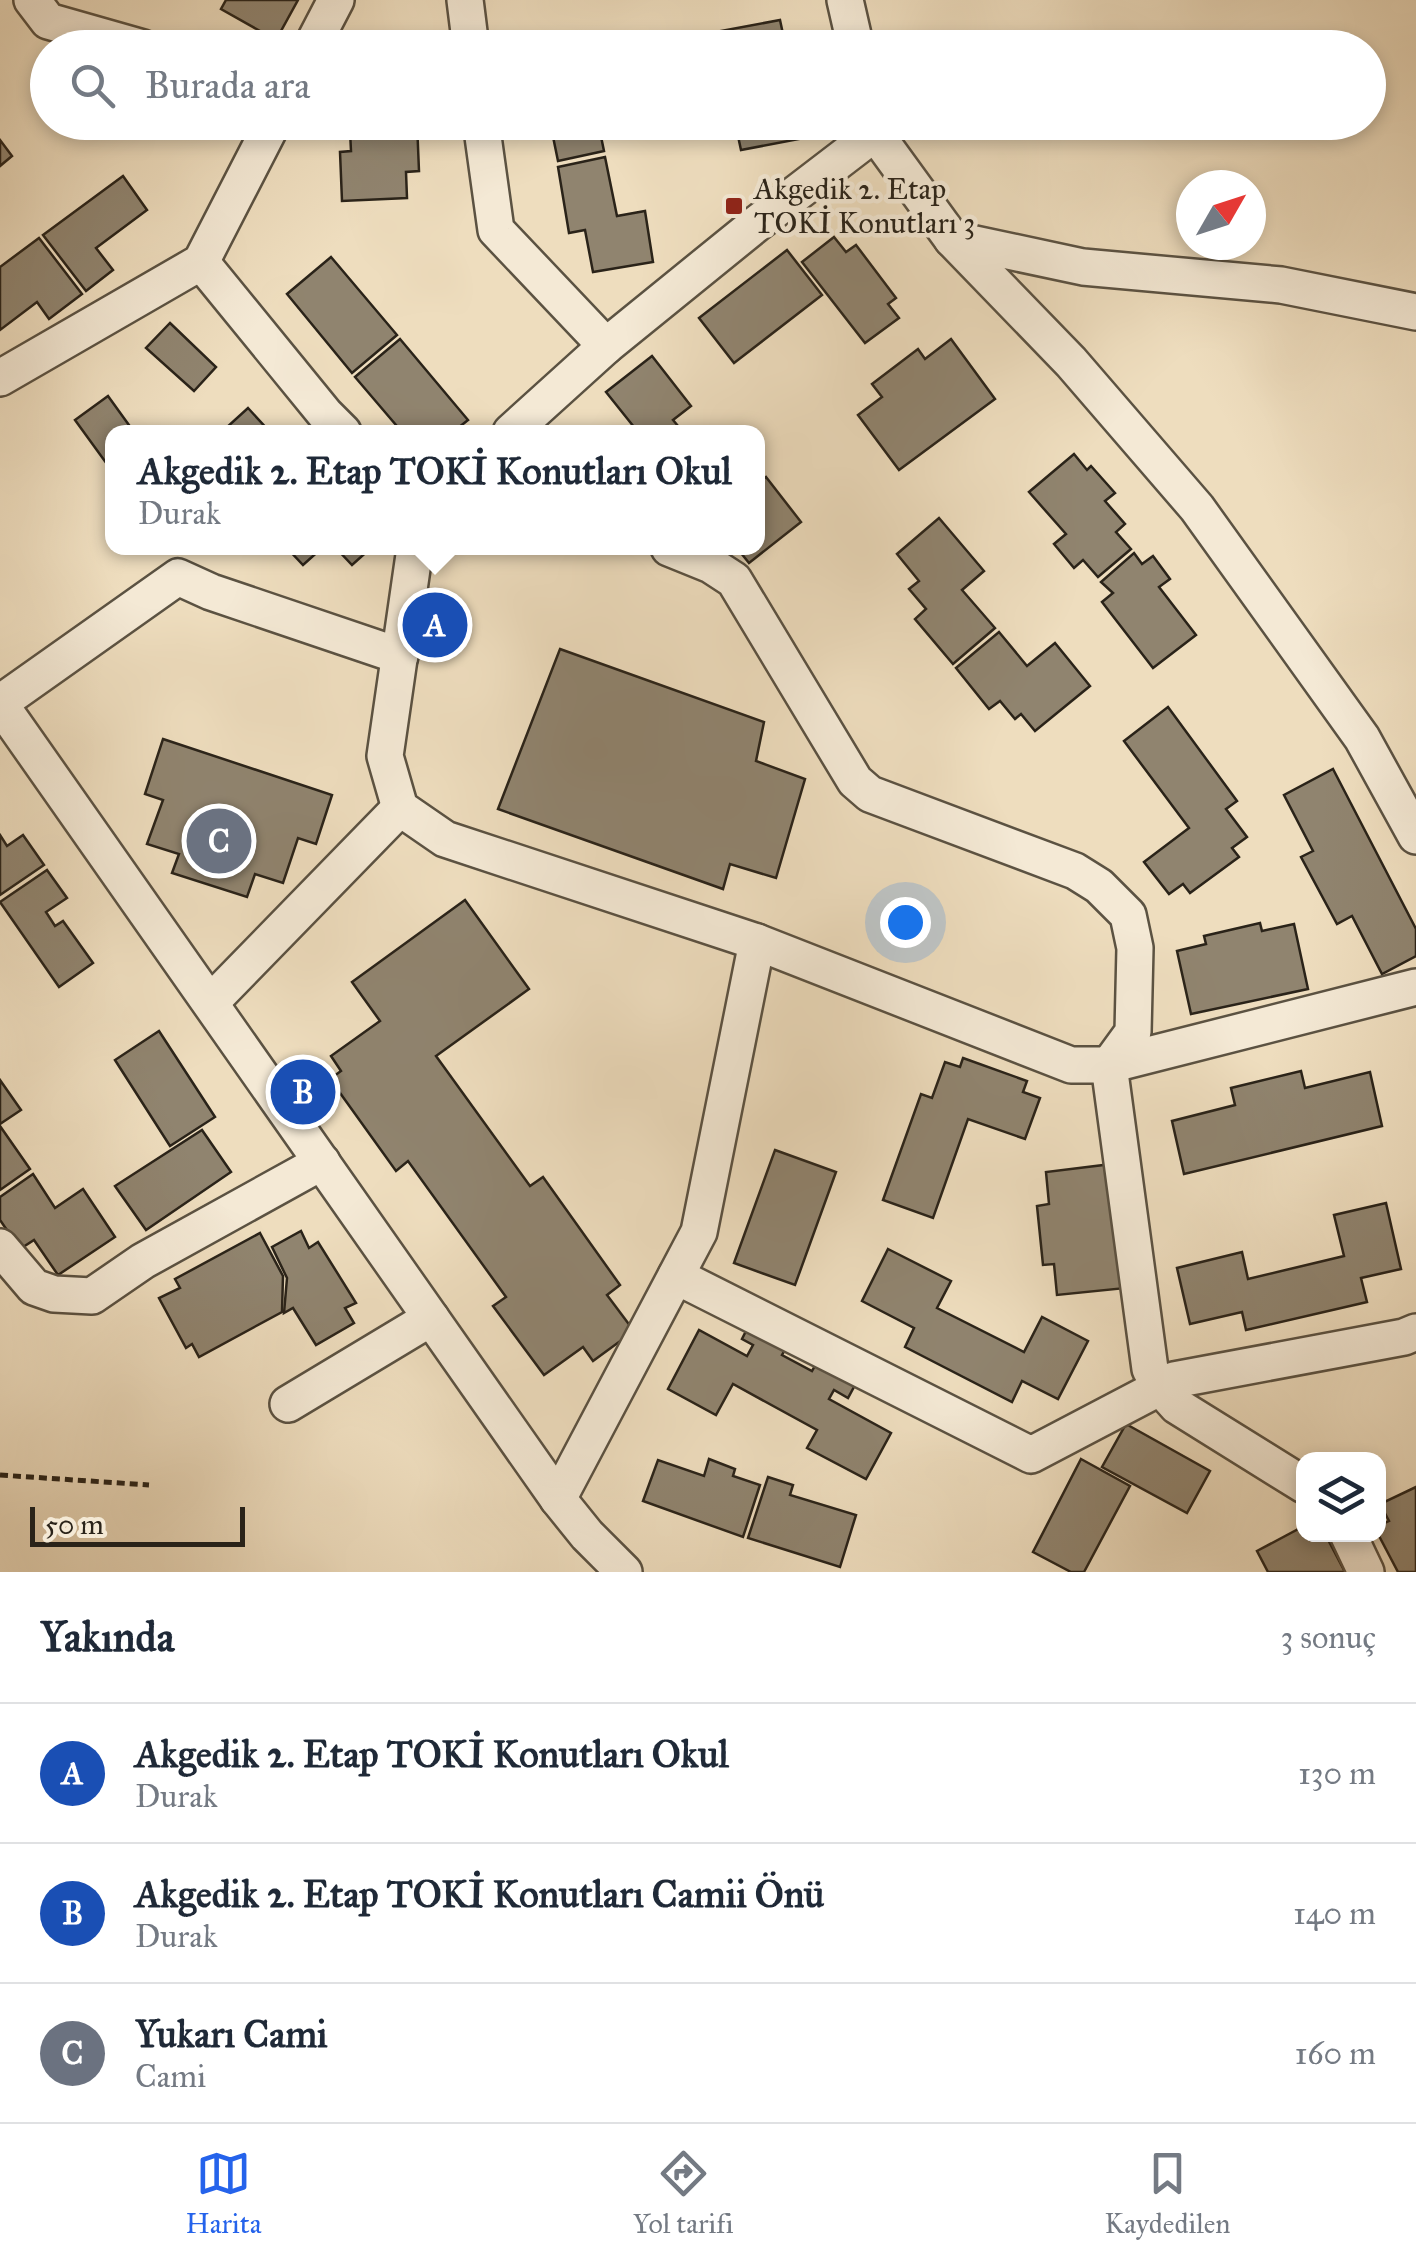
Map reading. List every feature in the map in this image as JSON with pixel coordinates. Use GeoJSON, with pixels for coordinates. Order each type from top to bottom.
{"type":"FeatureCollection","features":[{"type":"Feature","properties":{"kind":"street"},"geometry":{"type":"LineString","coordinates":[[32,0],[48,21],[80,30]]}},
{"type":"Feature","properties":{"kind":"street"},"geometry":{"type":"LineString","coordinates":[[320,30],[336,0]]}},
{"type":"Feature","properties":{"kind":"street"},"geometry":{"type":"LineString","coordinates":[[465,0],[469,30]]}},
{"type":"Feature","properties":{"kind":"street"},"geometry":{"type":"LineString","coordinates":[[845,0],[852,30]]}},
{"type":"Feature","properties":{"kind":"street"},"geometry":{"type":"LineString","coordinates":[[0,378],[201,262],[263,140]]}},
{"type":"Feature","properties":{"kind":"street"},"geometry":{"type":"LineString","coordinates":[[484,140],[496,230],[606,346]]}},
{"type":"Feature","properties":{"kind":"street"},"geometry":{"type":"LineString","coordinates":[[519,425],[606,346],[859,140]]}},
{"type":"Feature","properties":{"kind":"street"},"geometry":{"type":"LineString","coordinates":[[882,140],[952,239],[1071,362],[1197,508],[1362,738],[1416,836]]}},
{"type":"Feature","properties":{"kind":"street"},"geometry":{"type":"LineString","coordinates":[[952,239],[1083,267],[1282,285],[1416,312]]}},
{"type":"Feature","properties":{"kind":"street"},"geometry":{"type":"LineString","coordinates":[[201,262],[337,425]]}},
{"type":"Feature","properties":{"kind":"street"},"geometry":{"type":"LineString","coordinates":[[414,555],[384,756],[400,808],[445,839],[757,942],[1071,1065],[1109,1065],[1416,987]]}},
{"type":"Feature","properties":{"kind":"street"},"geometry":{"type":"LineString","coordinates":[[686,555],[734,580],[854,780],[870,794],[1075,871],[1099,886],[1128,914],[1134,948],[1133,1032],[1109,1065],[1150,1369],[1178,1406],[1296,1480]]}},
{"type":"Feature","properties":{"kind":"street"},"geometry":{"type":"LineString","coordinates":[[400,656],[211,592],[178,577],[0,704],[558,1498],[624,1572]]}},
{"type":"Feature","properties":{"kind":"street"},"geometry":{"type":"LineString","coordinates":[[211,1002],[400,808]]}},
{"type":"Feature","properties":{"kind":"street"},"geometry":{"type":"LineString","coordinates":[[558,1498],[699,1232],[757,942]]}},
{"type":"Feature","properties":{"kind":"street"},"geometry":{"type":"LineString","coordinates":[[0,1248],[34,1287],[54,1294],[92,1296],[143,1261],[322,1162]]}},
{"type":"Feature","properties":{"kind":"street"},"geometry":{"type":"LineString","coordinates":[[676,1276],[1031,1455],[1174,1380],[1416,1332]]}},
{"type":"Feature","properties":{"kind":"street"},"geometry":{"type":"LineString","coordinates":[[288,1404],[431,1318]]}},
{"type":"Feature","properties":{"kind":"street"},"geometry":{"type":"LineString","coordinates":[[1352,1542],[1366,1572]]}},
{"type":"Feature","properties":{"kind":"path"},"geometry":{"type":"LineString","coordinates":[[0,1475],[148,1485]]}},
{"type":"Feature","properties":{"kind":"building"},"geometry":{"type":"Polygon","coordinates":[[[226,0],[298,0],[282,30],[258,30],[221,9],[226,0]]]}},
{"type":"Feature","properties":{"kind":"building"},"geometry":{"type":"Polygon","coordinates":[[[780,20],[782,30],[726,30],[780,20]]]}},
{"type":"Feature","properties":{"kind":"building"},"geometry":{"type":"Polygon","coordinates":[[[0,140],[12,156],[0,166],[0,140]]]}},
{"type":"Feature","properties":{"kind":"building"},"geometry":{"type":"Polygon","coordinates":[[[350,140],[418,140],[419,171],[406,172],[407,198],[342,201],[340,152],[351,151],[350,140]]]}},
{"type":"Feature","properties":{"kind":"building"},"geometry":{"type":"Polygon","coordinates":[[[554,140],[602,140],[604,151],[558,161],[554,140]]]}},
{"type":"Feature","properties":{"kind":"building"},"geometry":{"type":"Polygon","coordinates":[[[739,140],[794,140],[741,150],[739,140]]]}},
{"type":"Feature","properties":{"kind":"building"},"geometry":{"type":"Polygon","coordinates":[[[605,157],[617,216],[645,211],[653,262],[593,272],[585,230],[569,233],[558,167],[605,157]]]}},
{"type":"Feature","properties":{"kind":"building"},"geometry":{"type":"Polygon","coordinates":[[[123,176],[147,210],[96,248],[113,270],[86,291],[43,235],[123,176]]]}},
{"type":"Feature","properties":{"kind":"building"},"geometry":{"type":"Polygon","coordinates":[[[834,237],[846,252],[856,245],[896,298],[888,304],[899,318],[865,343],[802,262],[834,237]]]}},
{"type":"Feature","properties":{"kind":"building"},"geometry":{"type":"Polygon","coordinates":[[[39,238],[82,294],[49,319],[37,302],[0,330],[0,267],[39,238]]]}},
{"type":"Feature","properties":{"kind":"building"},"geometry":{"type":"Polygon","coordinates":[[[787,250],[822,295],[734,363],[699,318],[787,250]]]}},
{"type":"Feature","properties":{"kind":"building"},"geometry":{"type":"Polygon","coordinates":[[[331,257],[397,335],[352,373],[287,294],[331,257]]]}},
{"type":"Feature","properties":{"kind":"building"},"geometry":{"type":"Polygon","coordinates":[[[170,323],[216,367],[194,391],[146,348],[170,323]]]}},
{"type":"Feature","properties":{"kind":"building"},"geometry":{"type":"Polygon","coordinates":[[[400,339],[468,420],[462,425],[396,425],[355,377],[400,339]]]}},
{"type":"Feature","properties":{"kind":"building"},"geometry":{"type":"Polygon","coordinates":[[[951,339],[995,399],[899,470],[858,415],[882,397],[872,384],[918,349],[925,359],[951,339]]]}},
{"type":"Feature","properties":{"kind":"building"},"geometry":{"type":"Polygon","coordinates":[[[652,356],[691,406],[673,420],[677,425],[632,425],[606,392],[652,356]]]}},
{"type":"Feature","properties":{"kind":"building"},"geometry":{"type":"Polygon","coordinates":[[[108,396],[129,425],[105,425],[105,461],[75,420],[108,396]]]}},
{"type":"Feature","properties":{"kind":"building"},"geometry":{"type":"Polygon","coordinates":[[[248,408],[264,425],[229,425],[248,408]]]}},
{"type":"Feature","properties":{"kind":"building"},"geometry":{"type":"Polygon","coordinates":[[[1074,454],[1087,470],[1091,466],[1115,493],[1105,501],[1125,524],[1116,532],[1131,549],[1098,577],[1083,560],[1074,568],[1054,544],[1066,534],[1029,492],[1074,454]]]}},
{"type":"Feature","properties":{"kind":"building"},"geometry":{"type":"Polygon","coordinates":[[[765,478],[801,522],[765,550],[765,478]]]}},
{"type":"Feature","properties":{"kind":"building"},"geometry":{"type":"Polygon","coordinates":[[[939,518],[984,571],[962,590],[995,628],[953,664],[915,619],[926,609],[909,589],[919,581],[897,554],[939,518]]]}},
{"type":"Feature","properties":{"kind":"building"},"geometry":{"type":"Polygon","coordinates":[[[1134,553],[1142,564],[1153,556],[1170,579],[1159,587],[1196,635],[1153,668],[1102,602],[1113,593],[1101,582],[1134,553]]]}},
{"type":"Feature","properties":{"kind":"building"},"geometry":{"type":"Polygon","coordinates":[[[294,555],[314,555],[303,565],[294,555]]]}},
{"type":"Feature","properties":{"kind":"building"},"geometry":{"type":"Polygon","coordinates":[[[343,555],[363,555],[352,565],[343,555]]]}},
{"type":"Feature","properties":{"kind":"building"},"geometry":{"type":"Polygon","coordinates":[[[743,555],[759,555],[749,563],[743,555]]]}},
{"type":"Feature","properties":{"kind":"building"},"geometry":{"type":"Polygon","coordinates":[[[999,632],[1027,666],[1055,643],[1090,686],[1035,731],[1021,714],[1015,719],[1000,701],[989,709],[956,668],[999,632]]]}},
{"type":"Feature","properties":{"kind":"building"},"geometry":{"type":"Polygon","coordinates":[[[560,649],[764,722],[756,761],[805,779],[776,878],[730,864],[723,889],[498,809],[560,649]]]}},
{"type":"Feature","properties":{"kind":"building"},"geometry":{"type":"Polygon","coordinates":[[[1168,707],[1237,801],[1226,809],[1247,837],[1232,848],[1239,857],[1190,893],[1183,884],[1169,894],[1144,862],[1189,828],[1124,741],[1168,707]]]}},
{"type":"Feature","properties":{"kind":"building"},"geometry":{"type":"Polygon","coordinates":[[[163,739],[332,795],[316,844],[298,838],[283,883],[255,874],[247,897],[172,873],[179,854],[147,844],[163,800],[145,794],[163,739]]]}},
{"type":"Feature","properties":{"kind":"building"},"geometry":{"type":"Polygon","coordinates":[[[1333,769],[1416,929],[1416,956],[1382,974],[1352,916],[1337,924],[1301,857],[1313,851],[1284,795],[1333,769]]]}},
{"type":"Feature","properties":{"kind":"building"},"geometry":{"type":"Polygon","coordinates":[[[0,835],[7,846],[23,835],[44,865],[0,895],[0,835]]]}},
{"type":"Feature","properties":{"kind":"building"},"geometry":{"type":"Polygon","coordinates":[[[47,870],[67,898],[46,912],[55,926],[63,921],[93,963],[59,987],[0,902],[47,870]]]}},
{"type":"Feature","properties":{"kind":"building"},"geometry":{"type":"Polygon","coordinates":[[[465,900],[529,989],[436,1056],[530,1186],[543,1177],[620,1285],[607,1295],[634,1331],[593,1361],[583,1347],[544,1375],[493,1306],[506,1297],[408,1161],[396,1171],[330,1079],[341,1071],[331,1056],[380,1021],[352,982],[465,900]]]}},
{"type":"Feature","properties":{"kind":"building"},"geometry":{"type":"Polygon","coordinates":[[[1260,923],[1262,931],[1294,924],[1308,989],[1191,1014],[1177,951],[1206,944],[1204,936],[1260,923]]]}},
{"type":"Feature","properties":{"kind":"building"},"geometry":{"type":"Polygon","coordinates":[[[159,1031],[215,1117],[170,1146],[115,1060],[159,1031]]]}},
{"type":"Feature","properties":{"kind":"building"},"geometry":{"type":"Polygon","coordinates":[[[963,1058],[1027,1081],[1023,1092],[1040,1098],[1025,1139],[968,1119],[933,1218],[883,1200],[921,1094],[932,1098],[945,1062],[960,1067],[963,1058]]]}},
{"type":"Feature","properties":{"kind":"building"},"geometry":{"type":"Polygon","coordinates":[[[1301,1071],[1305,1088],[1370,1072],[1382,1126],[1184,1174],[1172,1121],[1235,1105],[1231,1088],[1301,1071]]]}},
{"type":"Feature","properties":{"kind":"building"},"geometry":{"type":"Polygon","coordinates":[[[0,1080],[21,1110],[0,1124],[0,1080]]]}},
{"type":"Feature","properties":{"kind":"building"},"geometry":{"type":"Polygon","coordinates":[[[0,1126],[30,1169],[0,1190],[0,1126]]]}},
{"type":"Feature","properties":{"kind":"building"},"geometry":{"type":"Polygon","coordinates":[[[202,1130],[231,1172],[146,1230],[115,1186],[202,1130]]]}},
{"type":"Feature","properties":{"kind":"building"},"geometry":{"type":"Polygon","coordinates":[[[775,1150],[836,1172],[795,1285],[734,1263],[775,1150]]]}},
{"type":"Feature","properties":{"kind":"building"},"geometry":{"type":"Polygon","coordinates":[[[1112,1164],[1126,1288],[1057,1295],[1054,1264],[1043,1265],[1037,1206],[1049,1204],[1046,1172],[1112,1164]]]}},
{"type":"Feature","properties":{"kind":"building"},"geometry":{"type":"Polygon","coordinates":[[[33,1174],[55,1208],[83,1189],[115,1237],[58,1275],[34,1240],[20,1249],[0,1220],[0,1197],[33,1174]]]}},
{"type":"Feature","properties":{"kind":"building"},"geometry":{"type":"Polygon","coordinates":[[[1386,1203],[1401,1269],[1361,1278],[1367,1302],[1246,1330],[1242,1312],[1190,1324],[1177,1268],[1242,1252],[1248,1279],[1344,1256],[1334,1215],[1386,1203]]]}},
{"type":"Feature","properties":{"kind":"building"},"geometry":{"type":"Polygon","coordinates":[[[301,1231],[309,1248],[318,1242],[356,1303],[345,1308],[354,1323],[316,1345],[293,1308],[284,1313],[287,1278],[272,1247],[301,1231]]]}},
{"type":"Feature","properties":{"kind":"building"},"geometry":{"type":"Polygon","coordinates":[[[260,1233],[283,1276],[282,1312],[199,1357],[192,1344],[186,1348],[159,1298],[180,1288],[175,1279],[260,1233]]]}},
{"type":"Feature","properties":{"kind":"building"},"geometry":{"type":"Polygon","coordinates":[[[888,1249],[951,1281],[937,1308],[1024,1352],[1042,1317],[1088,1341],[1058,1399],[1022,1381],[1012,1402],[905,1347],[914,1328],[862,1301],[888,1249]]]}},
{"type":"Feature","properties":{"kind":"building"},"geometry":{"type":"Polygon","coordinates":[[[748,1327],[786,1348],[782,1355],[812,1371],[816,1364],[855,1385],[848,1398],[834,1390],[829,1399],[891,1433],[866,1479],[807,1448],[817,1430],[733,1384],[716,1415],[668,1389],[699,1330],[747,1356],[753,1345],[742,1339],[748,1327]]]}},
{"type":"Feature","properties":{"kind":"building"},"geometry":{"type":"Polygon","coordinates":[[[1126,1424],[1210,1471],[1187,1513],[1102,1467],[1126,1424]]]}},
{"type":"Feature","properties":{"kind":"building"},"geometry":{"type":"Polygon","coordinates":[[[709,1459],[735,1469],[733,1476],[760,1485],[743,1537],[643,1501],[658,1460],[704,1476],[709,1459]]]}},
{"type":"Feature","properties":{"kind":"building"},"geometry":{"type":"Polygon","coordinates":[[[1081,1459],[1130,1486],[1084,1572],[1071,1572],[1033,1552],[1081,1459]]]}},
{"type":"Feature","properties":{"kind":"building"},"geometry":{"type":"Polygon","coordinates":[[[768,1477],[793,1485],[790,1495],[856,1515],[840,1567],[748,1538],[768,1477]]]}},
{"type":"Feature","properties":{"kind":"building"},"geometry":{"type":"Polygon","coordinates":[[[1416,1487],[1416,1572],[1398,1572],[1382,1542],[1386,1542],[1389,1521],[1386,1501],[1416,1487]]]}},
{"type":"Feature","properties":{"kind":"building"},"geometry":{"type":"Polygon","coordinates":[[[1296,1530],[1296,1542],[1329,1542],[1345,1572],[1268,1572],[1257,1551],[1296,1530]]]}},
{"type":"Feature","properties":{"kind":"place","name":"Akgedik 2. Etap TOKİ Konutları 3"},"geometry":{"type":"Point","coordinates":[734,206]}},
{"type":"Feature","properties":{"kind":"place","name":"Akgedik 2. Etap TOKİ Konutları Okul"},"geometry":{"type":"Point","coordinates":[435,625]}},
{"type":"Feature","properties":{"kind":"place","name":"Yukarı Cami"},"geometry":{"type":"Point","coordinates":[219,841]}},
{"type":"Feature","properties":{"kind":"place","name":"Akgedik 2. Etap TOKİ Konutları Camii Önü"},"geometry":{"type":"Point","coordinates":[303,1092]}}]}
